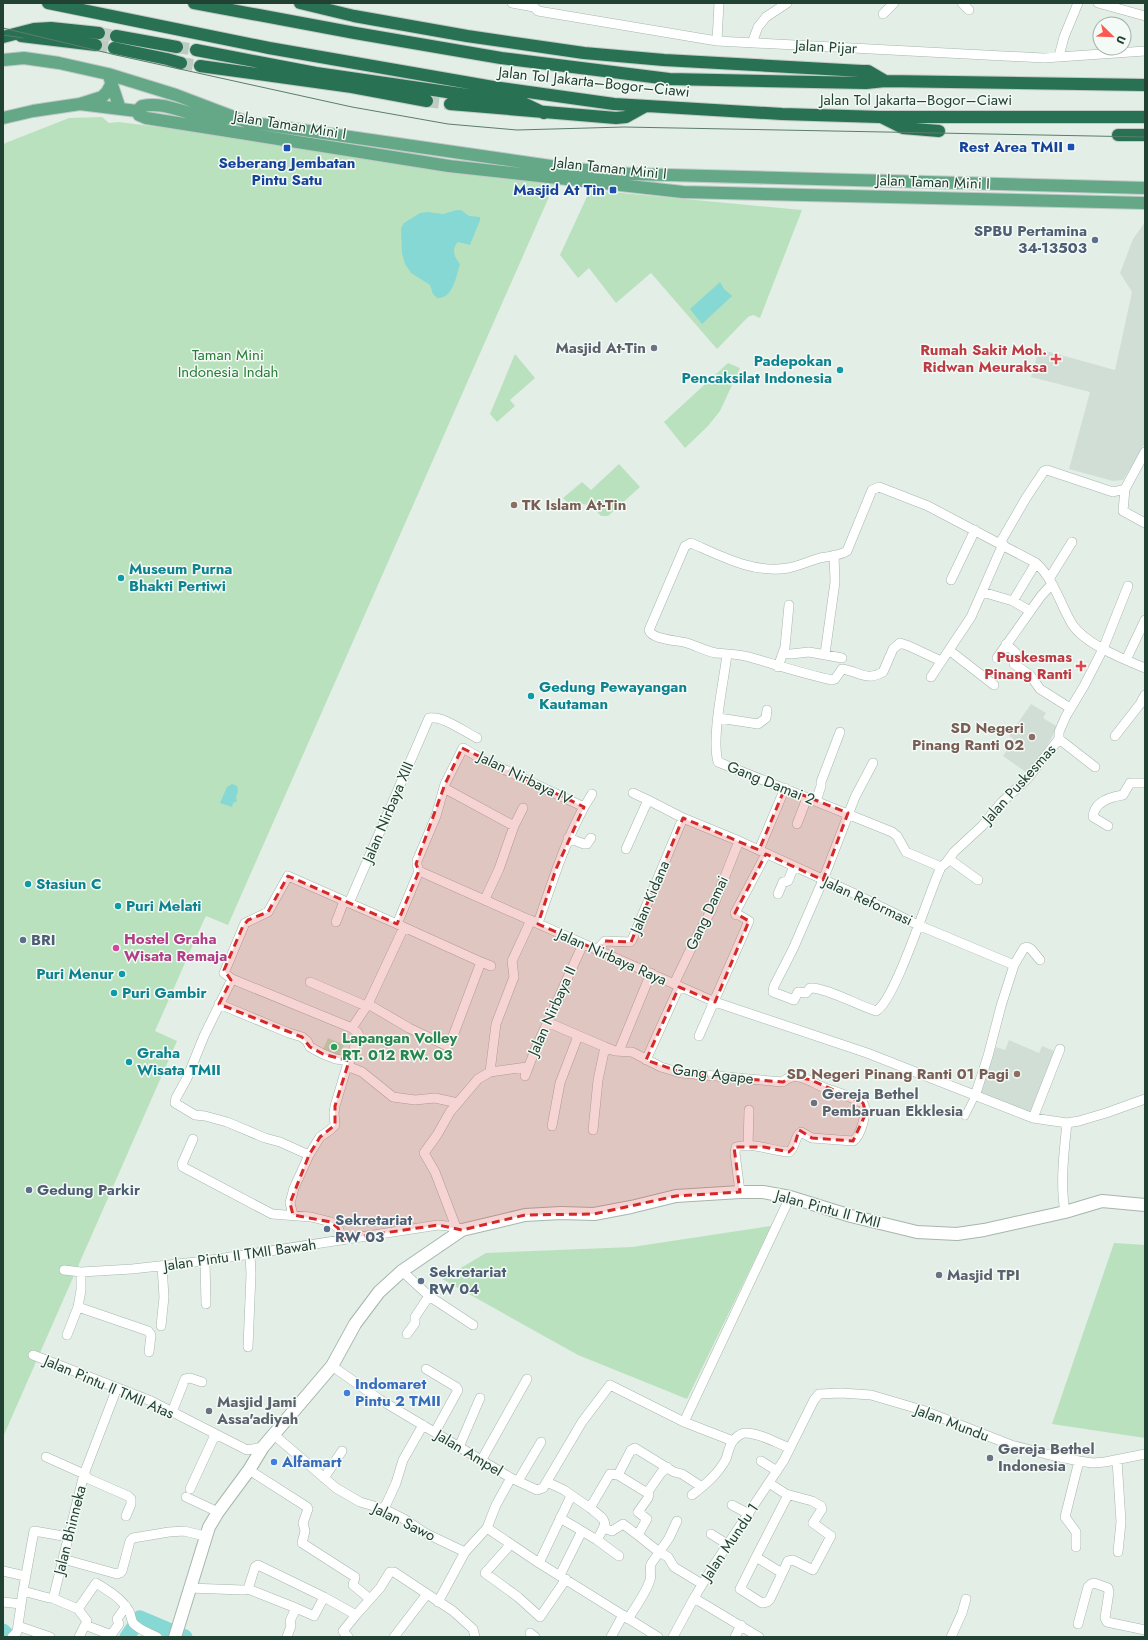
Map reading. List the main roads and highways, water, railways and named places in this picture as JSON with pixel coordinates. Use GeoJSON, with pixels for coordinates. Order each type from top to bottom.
{"type":"FeatureCollection","features":[{"type":"Feature","properties":{"kind":"highway","name":"Jalan Tol Jakarta–Bogor–Ciawi"},"geometry":{"type":"LineString","coordinates":[[48,3],[269,48],[478,85],[644,107],[880,117],[1145,117]]}},
{"type":"Feature","properties":{"kind":"highway","name":"Jalan Tol Jakarta–Bogor–Ciawi"},"geometry":{"type":"LineString","coordinates":[[194,3],[501,58],[669,79],[1145,85]]}},
{"type":"Feature","properties":{"kind":"highway"},"geometry":{"type":"LineString","coordinates":[[300,3],[354,16],[467,36],[584,53],[664,60],[868,71],[885,81]]}},
{"type":"Feature","properties":{"kind":"highway"},"geometry":{"type":"LineString","coordinates":[[9,36],[34,29],[51,28],[99,32]]}},
{"type":"Feature","properties":{"kind":"highway"},"geometry":{"type":"LineString","coordinates":[[9,36],[50,38],[96,45]]}},
{"type":"Feature","properties":{"kind":"highway"},"geometry":{"type":"LineString","coordinates":[[177,47],[115,42],[181,64]]}},
{"type":"Feature","properties":{"kind":"highway"},"geometry":{"type":"LineString","coordinates":[[196,50],[316,73],[523,103],[544,113]]}},
{"type":"Feature","properties":{"kind":"highway"},"geometry":{"type":"LineString","coordinates":[[200,66],[352,87],[427,101]]}},
{"type":"Feature","properties":{"kind":"highway"},"geometry":{"type":"LineString","coordinates":[[450,104],[616,118],[626,117],[644,107]]}},
{"type":"Feature","properties":{"kind":"highway"},"geometry":{"type":"LineString","coordinates":[[880,117],[904,128],[939,131]]}},
{"type":"Feature","properties":{"kind":"highway"},"geometry":{"type":"LineString","coordinates":[[1118,135],[1145,135]]}},
{"type":"Feature","properties":{"kind":"main road","name":"Jalan Taman Mini I"},"geometry":{"type":"LineString","coordinates":[[3,60],[24,58],[59,63],[110,79],[176,95],[247,122],[564,168],[631,174],[1145,188]]}},
{"type":"Feature","properties":{"kind":"main road"},"geometry":{"type":"LineString","coordinates":[[3,118],[33,111],[80,104],[102,97],[107,92],[110,79]]}},
{"type":"Feature","properties":{"kind":"main road"},"geometry":{"type":"LineString","coordinates":[[110,79],[120,109]]}},
{"type":"Feature","properties":{"kind":"main road","name":"Jalan Taman Mini I"},"geometry":{"type":"LineString","coordinates":[[80,104],[137,111],[139,115],[146,118],[441,165],[683,192],[1145,203]]}},
{"type":"Feature","properties":{"kind":"main road"},"geometry":{"type":"LineString","coordinates":[[137,111],[142,106],[152,105],[167,107],[196,115],[247,122]]}},
{"type":"Feature","properties":{"kind":"water"},"geometry":{"type":"Polygon","coordinates":[[[461,210],[469,216],[480,217],[480,220],[470,245],[458,242],[456,245],[454,253],[460,264],[455,281],[447,295],[437,298],[433,294],[430,285],[411,273],[405,264],[402,253],[401,228],[404,223],[420,213],[428,212],[443,214],[461,210]]]}},
{"type":"Feature","properties":{"kind":"water"},"geometry":{"type":"Polygon","coordinates":[[[720,282],[724,289],[732,296],[702,324],[690,309],[720,282]]]}},
{"type":"Feature","properties":{"kind":"water"},"geometry":{"type":"Polygon","coordinates":[[[232,784],[237,786],[238,791],[236,797],[237,801],[233,803],[232,807],[220,803],[227,787],[232,784]]]}},
{"type":"Feature","properties":{"kind":"waterway"},"geometry":{"type":"LineString","coordinates":[[127,1637],[140,1618],[185,1637]]}},
{"type":"Feature","properties":{"kind":"waterway"},"geometry":{"type":"LineString","coordinates":[[3,1631],[9,1637]]}},
{"type":"Feature","properties":{"kind":"tunnel"},"geometry":{"type":"LineString","coordinates":[[99,33],[116,36]]}},
{"type":"Feature","properties":{"kind":"tunnel"},"geometry":{"type":"LineString","coordinates":[[96,45],[114,48]]}},
{"type":"Feature","properties":{"kind":"tunnel"},"geometry":{"type":"LineString","coordinates":[[177,47],[196,50]]}},
{"type":"Feature","properties":{"kind":"tunnel"},"geometry":{"type":"LineString","coordinates":[[181,63],[200,66]]}},
{"type":"Feature","properties":{"kind":"tunnel"},"geometry":{"type":"LineString","coordinates":[[427,101],[450,104]]}},
{"type":"Feature","properties":{"kind":"tram line"},"geometry":{"type":"LineString","coordinates":[[3,28],[116,55],[352,107],[448,124],[517,130],[624,127],[1145,137]]}},
{"type":"Feature","properties":{"kind":"tram line"},"geometry":{"type":"LineString","coordinates":[[3,35],[23,38]]}},
{"type":"Feature","properties":{"kind":"place","name":"Rest Area TMII"},"geometry":{"type":"Point","coordinates":[1071,147]}},
{"type":"Feature","properties":{"kind":"place","name":"Seberang Jembatan Pintu Satu"},"geometry":{"type":"Point","coordinates":[287,148]}},
{"type":"Feature","properties":{"kind":"place","name":"Masjid At Tin"},"geometry":{"type":"Point","coordinates":[613,190]}},
{"type":"Feature","properties":{"kind":"place","name":"SPBU Pertamina 34-13503"},"geometry":{"type":"Point","coordinates":[1095,240]}},
{"type":"Feature","properties":{"kind":"place","name":"Masjid At-Tin"},"geometry":{"type":"Point","coordinates":[654,348]}},
{"type":"Feature","properties":{"kind":"place","name":"Rumah Sakit Moh. Ridwan Meuraksa"},"geometry":{"type":"Point","coordinates":[1056,359]}},
{"type":"Feature","properties":{"kind":"place","name":"Padepokan Pencaksilat Indonesia"},"geometry":{"type":"Point","coordinates":[840,370]}},
{"type":"Feature","properties":{"kind":"place","name":"TK Islam At-Tin"},"geometry":{"type":"Point","coordinates":[514,505]}},
{"type":"Feature","properties":{"kind":"place","name":"Museum Purna Bhakti Pertiwi"},"geometry":{"type":"Point","coordinates":[121,578]}},
{"type":"Feature","properties":{"kind":"place","name":"Puskesmas Pinang Ranti"},"geometry":{"type":"Point","coordinates":[1081,666]}},
{"type":"Feature","properties":{"kind":"place","name":"Gedung Pewayangan Kautaman"},"geometry":{"type":"Point","coordinates":[531,696]}},
{"type":"Feature","properties":{"kind":"place","name":"SD Negeri Pinang Ranti 02"},"geometry":{"type":"Point","coordinates":[1032,737]}},
{"type":"Feature","properties":{"kind":"place","name":"Stasiun C"},"geometry":{"type":"Point","coordinates":[28,884]}},
{"type":"Feature","properties":{"kind":"place","name":"Puri Melati"},"geometry":{"type":"Point","coordinates":[118,906]}},
{"type":"Feature","properties":{"kind":"place","name":"BRI"},"geometry":{"type":"Point","coordinates":[23,940]}},
{"type":"Feature","properties":{"kind":"place","name":"Hostel Graha Wisata Remaja"},"geometry":{"type":"Point","coordinates":[116,948]}},
{"type":"Feature","properties":{"kind":"place","name":"Puri Menur"},"geometry":{"type":"Point","coordinates":[122,974]}},
{"type":"Feature","properties":{"kind":"place","name":"Puri Gambir"},"geometry":{"type":"Point","coordinates":[114,993]}},
{"type":"Feature","properties":{"kind":"place","name":"Lapangan Volley RT. 012 RW. 03"},"geometry":{"type":"Point","coordinates":[334,1047]}},
{"type":"Feature","properties":{"kind":"place","name":"Graha Wisata TMII"},"geometry":{"type":"Point","coordinates":[129,1062]}},
{"type":"Feature","properties":{"kind":"place","name":"SD Negeri Pinang Ranti 01 Pagi"},"geometry":{"type":"Point","coordinates":[1017,1074]}},
{"type":"Feature","properties":{"kind":"place","name":"Gereja Bethel Pembaruan Ekklesia"},"geometry":{"type":"Point","coordinates":[814,1103]}},
{"type":"Feature","properties":{"kind":"place","name":"Gedung Parkir"},"geometry":{"type":"Point","coordinates":[29,1190]}},
{"type":"Feature","properties":{"kind":"place","name":"Sekretariat RW 03"},"geometry":{"type":"Point","coordinates":[327,1229]}},
{"type":"Feature","properties":{"kind":"place","name":"Masjid TPI"},"geometry":{"type":"Point","coordinates":[939,1275]}},
{"type":"Feature","properties":{"kind":"place","name":"Sekretariat RW 04"},"geometry":{"type":"Point","coordinates":[421,1281]}},
{"type":"Feature","properties":{"kind":"place","name":"Indomaret Pintu 2 TMII"},"geometry":{"type":"Point","coordinates":[347,1393]}},
{"type":"Feature","properties":{"kind":"place","name":"Masjid Jami Assa'adiyah"},"geometry":{"type":"Point","coordinates":[209,1411]}},
{"type":"Feature","properties":{"kind":"place","name":"Gereja Bethel Indonesia"},"geometry":{"type":"Point","coordinates":[990,1458]}},
{"type":"Feature","properties":{"kind":"place","name":"Alfamart"},"geometry":{"type":"Point","coordinates":[274,1462]}},
{"type":"Feature","properties":{"kind":"park label","name":"Taman Mini Indonesia Indah"},"geometry":{"type":"Point","coordinates":[228,364]}}]}
